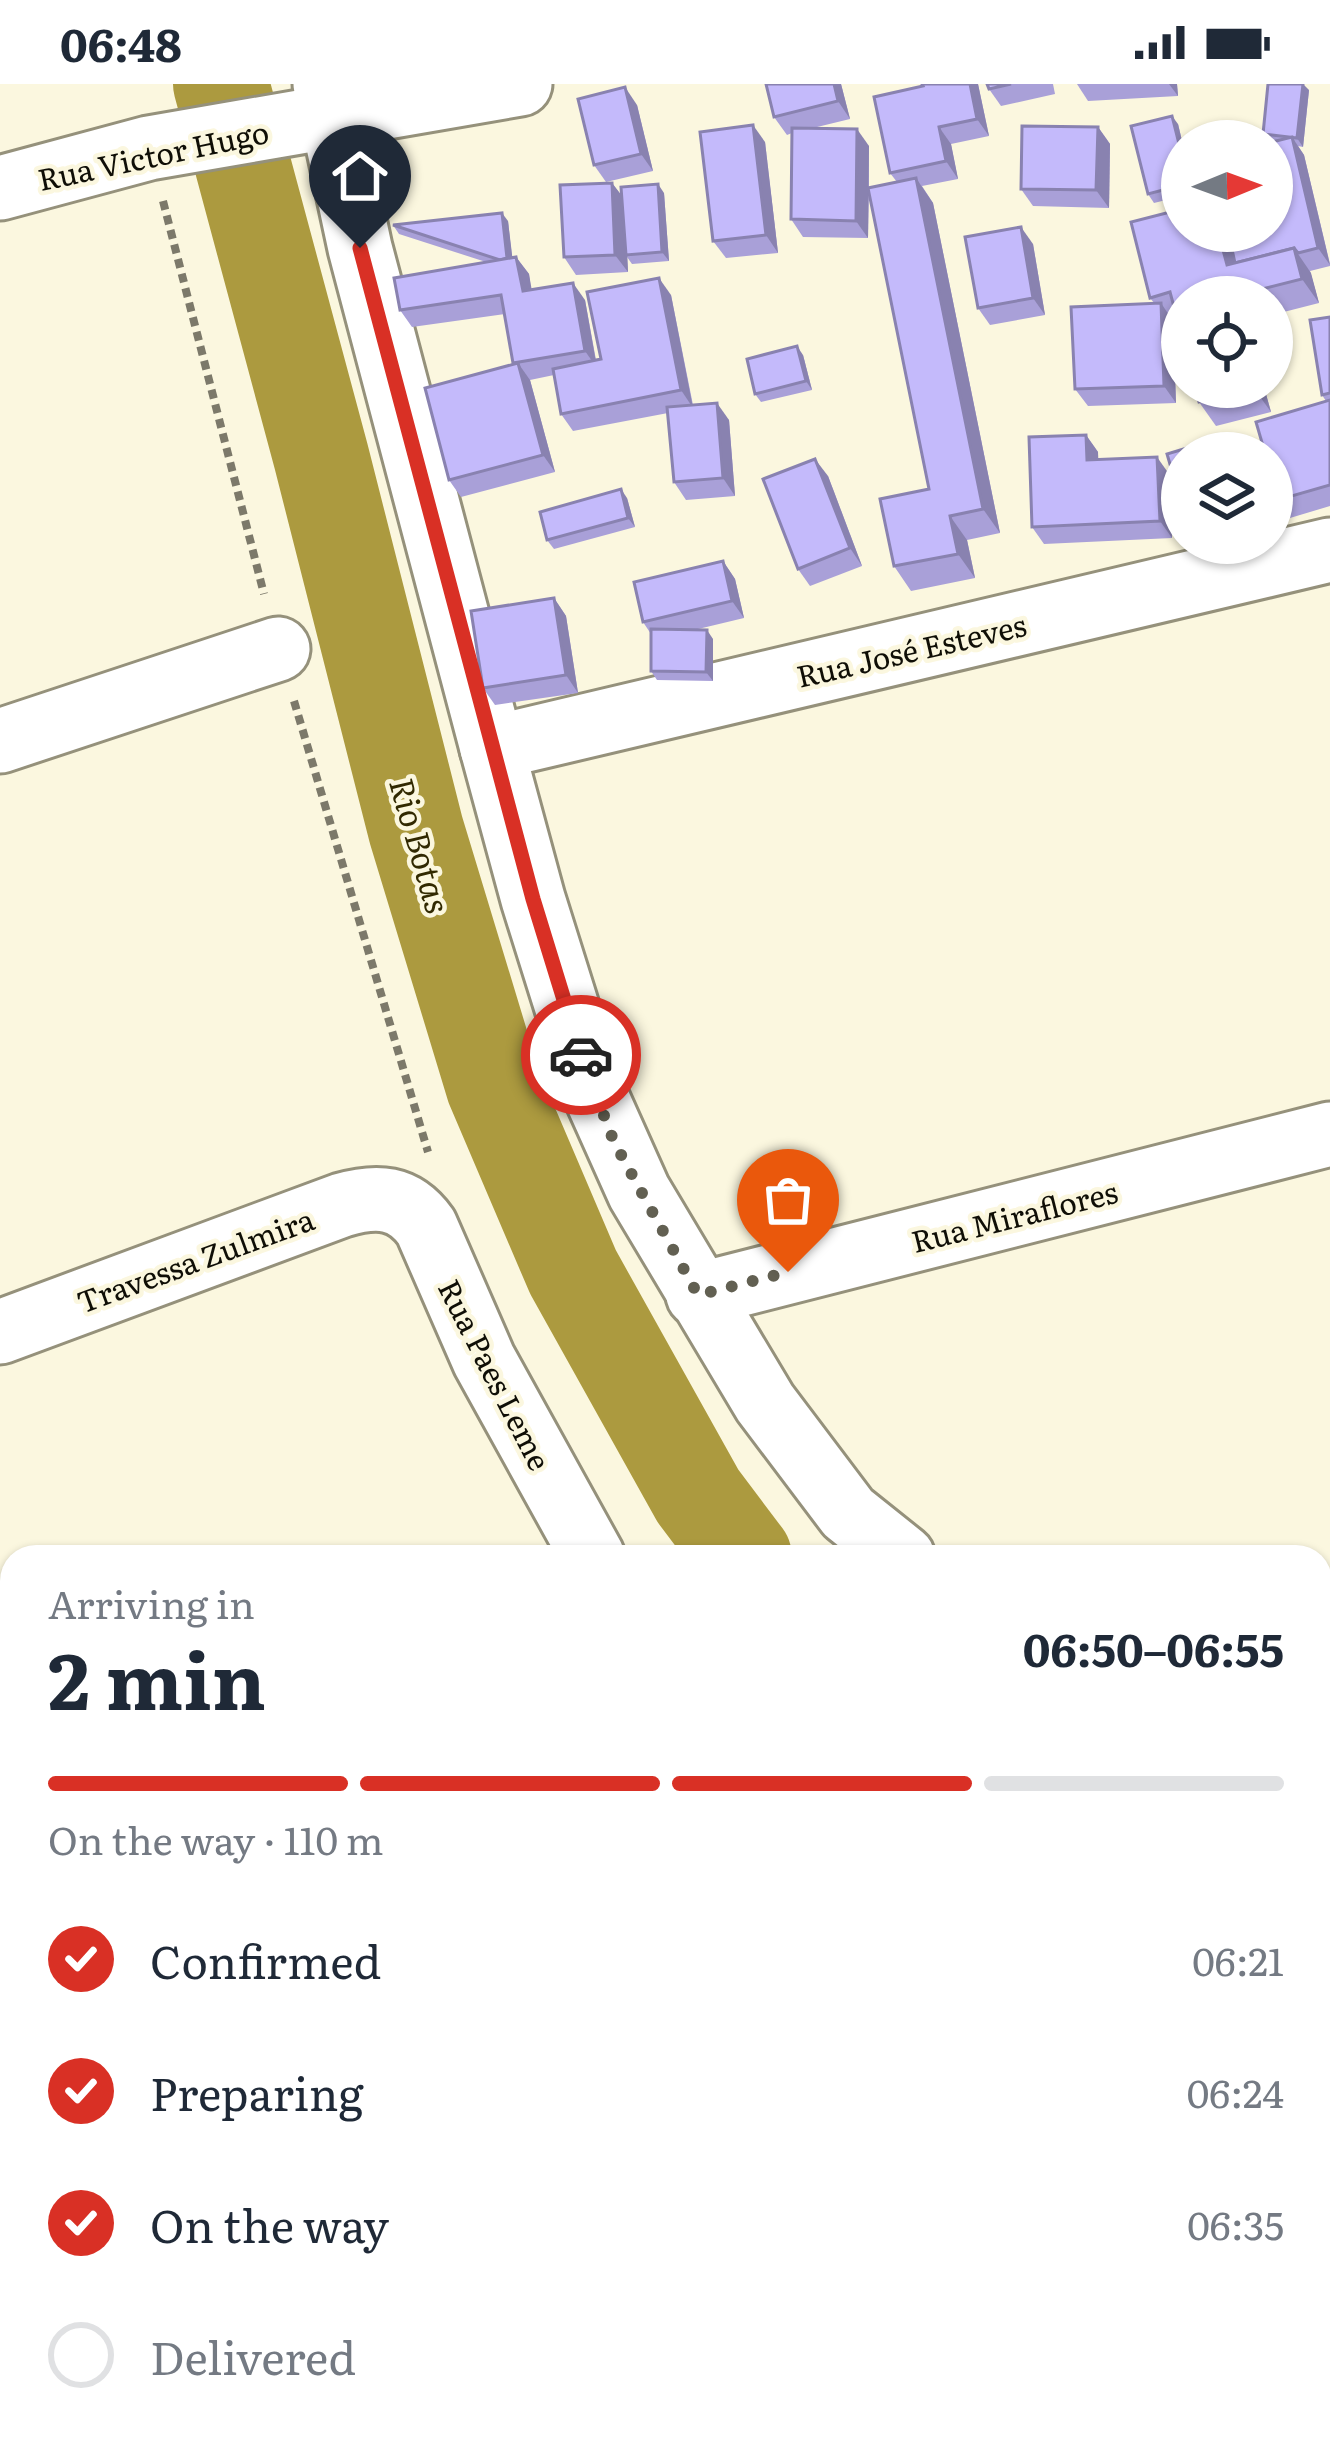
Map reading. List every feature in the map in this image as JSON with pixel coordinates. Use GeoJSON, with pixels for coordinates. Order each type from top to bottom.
{"type":"FeatureCollection","features":[{"type":"Feature","properties":{"kind":"street","name":"Rua Victor Hugo"},"geometry":{"type":"LineString","coordinates":[[0,188],[318,108],[520,84]]}},
{"type":"Feature","properties":{"kind":"street"},"geometry":{"type":"LineString","coordinates":[[318,108],[360,248],[546,943],[592,1087],[614,1142],[698,1295],[765,1403],[848,1513],[888,1545]]}},
{"type":"Feature","properties":{"kind":"street","name":"Rua José Esteves"},"geometry":{"type":"LineString","coordinates":[[492,748],[1330,550]]}},
{"type":"Feature","properties":{"kind":"street"},"geometry":{"type":"LineString","coordinates":[[0,741],[278,649]]}},
{"type":"Feature","properties":{"kind":"street","name":"Rua Miraflores"},"geometry":{"type":"LineString","coordinates":[[698,1295],[1330,1134]]}},
{"type":"Feature","properties":{"kind":"street","name":"Travessa Zulmira"},"geometry":{"type":"LineString","coordinates":[[0,1332],[411,1176]]}},
{"type":"Feature","properties":{"kind":"street","name":"Rua Paes Leme"},"geometry":{"type":"LineString","coordinates":[[411,1176],[417,1214],[484,1360],[586,1545]]}},
{"type":"Feature","properties":{"kind":"path"},"geometry":{"type":"LineString","coordinates":[[172,144],[278,649],[411,1176]]}},
{"type":"Feature","properties":{"kind":"building"},"geometry":{"type":"Polygon","coordinates":[[[766,84],[834,84],[838,101],[774,117],[766,84]]]}},
{"type":"Feature","properties":{"kind":"building"},"geometry":{"type":"Polygon","coordinates":[[[922,84],[970,84],[977,119],[939,127],[946,161],[890,173],[874,97],[922,84]]]}},
{"type":"Feature","properties":{"kind":"building"},"geometry":{"type":"Polygon","coordinates":[[[1268,84],[1303,84],[1297,138],[1293,138],[1293,120],[1264,120],[1268,84]]]}},
{"type":"Feature","properties":{"kind":"building"},"geometry":{"type":"Polygon","coordinates":[[[625,87],[641,154],[594,165],[578,99],[625,87]]]}},
{"type":"Feature","properties":{"kind":"building"},"geometry":{"type":"Polygon","coordinates":[[[1172,116],[1173,120],[1161,120],[1161,191],[1148,194],[1131,126],[1172,116]]]}},
{"type":"Feature","properties":{"kind":"building"},"geometry":{"type":"Polygon","coordinates":[[[753,125],[766,235],[713,241],[700,132],[753,125]]]}},
{"type":"Feature","properties":{"kind":"building"},"geometry":{"type":"Polygon","coordinates":[[[1022,126],[1098,127],[1096,190],[1021,189],[1022,126]]]}},
{"type":"Feature","properties":{"kind":"building"},"geometry":{"type":"Polygon","coordinates":[[[792,128],[857,129],[856,221],[791,219],[792,128]]]}},
{"type":"Feature","properties":{"kind":"building"},"geometry":{"type":"Polygon","coordinates":[[[1293,141],[1318,248],[1298,253],[1294,248],[1293,141]]]}},
{"type":"Feature","properties":{"kind":"building"},"geometry":{"type":"Polygon","coordinates":[[[916,178],[983,509],[950,516],[958,554],[894,566],[880,499],[929,489],[868,188],[916,178]]]}},
{"type":"Feature","properties":{"kind":"building"},"geometry":{"type":"Polygon","coordinates":[[[612,183],[615,255],[564,257],[560,185],[612,183]]]}},
{"type":"Feature","properties":{"kind":"building"},"geometry":{"type":"Polygon","coordinates":[[[658,184],[662,252],[626,255],[621,187],[658,184]]]}},
{"type":"Feature","properties":{"kind":"building"},"geometry":{"type":"Polygon","coordinates":[[[502,213],[507,258],[500,260],[393,225],[502,213]]]}},
{"type":"Feature","properties":{"kind":"building"},"geometry":{"type":"Polygon","coordinates":[[[1161,214],[1161,252],[1224,252],[1227,265],[1293,252],[1294,248],[1302,279],[1161,276],[1161,295],[1150,298],[1131,222],[1161,214]]]}},
{"type":"Feature","properties":{"kind":"building"},"geometry":{"type":"Polygon","coordinates":[[[1021,227],[1033,298],[978,308],[965,237],[1021,227]]]}},
{"type":"Feature","properties":{"kind":"building"},"geometry":{"type":"Polygon","coordinates":[[[1233,252],[1278,252],[1235,263],[1233,252]]]}},
{"type":"Feature","properties":{"kind":"building"},"geometry":{"type":"Polygon","coordinates":[[[516,257],[523,291],[573,283],[585,351],[513,363],[501,295],[400,310],[394,278],[516,257]]]}},
{"type":"Feature","properties":{"kind":"building"},"geometry":{"type":"Polygon","coordinates":[[[659,278],[681,390],[561,414],[553,369],[601,359],[587,292],[659,278]]]}},
{"type":"Feature","properties":{"kind":"building"},"geometry":{"type":"Polygon","coordinates":[[[1161,303],[1161,386],[1075,389],[1071,307],[1161,303]]]}},
{"type":"Feature","properties":{"kind":"building"},"geometry":{"type":"Polygon","coordinates":[[[1330,317],[1330,393],[1322,395],[1310,320],[1330,317]]]}},
{"type":"Feature","properties":{"kind":"building"},"geometry":{"type":"Polygon","coordinates":[[[797,346],[806,381],[755,394],[747,359],[797,346]]]}},
{"type":"Feature","properties":{"kind":"building"},"geometry":{"type":"Polygon","coordinates":[[[518,363],[543,455],[449,480],[425,388],[518,363]]]}},
{"type":"Feature","properties":{"kind":"building"},"geometry":{"type":"Polygon","coordinates":[[[1330,400],[1330,485],[1293,496],[1293,432],[1259,432],[1256,422],[1330,400]]]}},
{"type":"Feature","properties":{"kind":"building"},"geometry":{"type":"Polygon","coordinates":[[[717,403],[723,478],[674,482],[667,407],[717,403]]]}},
{"type":"Feature","properties":{"kind":"building"},"geometry":{"type":"Polygon","coordinates":[[[1086,435],[1087,460],[1157,457],[1160,521],[1032,527],[1029,437],[1086,435]]]}},
{"type":"Feature","properties":{"kind":"building"},"geometry":{"type":"Polygon","coordinates":[[[815,459],[850,548],[798,569],[763,479],[815,459]]]}},
{"type":"Feature","properties":{"kind":"building"},"geometry":{"type":"Polygon","coordinates":[[[621,489],[628,518],[547,540],[540,512],[621,489]]]}},
{"type":"Feature","properties":{"kind":"building"},"geometry":{"type":"Polygon","coordinates":[[[723,561],[732,601],[643,622],[634,582],[723,561]]]}},
{"type":"Feature","properties":{"kind":"building"},"geometry":{"type":"Polygon","coordinates":[[[554,598],[566,675],[483,688],[471,611],[554,598]]]}},
{"type":"Feature","properties":{"kind":"building"},"geometry":{"type":"Polygon","coordinates":[[[651,629],[707,630],[706,672],[651,671],[651,629]]]}},
{"type":"Feature","properties":{"kind":"waterway","name":"Rio Botas"},"geometry":{"type":"LineString","coordinates":[[221,84],[416,830],[494,1087],[573,1272],[698,1496],[735,1545]]}},
{"type":"Feature","properties":{"kind":"way so far"},"geometry":{"type":"LineString","coordinates":[[581,1055],[614,1142],[698,1295],[788,1272]]}},
{"type":"Feature","properties":{"kind":"route"},"geometry":{"type":"LineString","coordinates":[[360,248],[533,899],[581,1055]]}}]}
